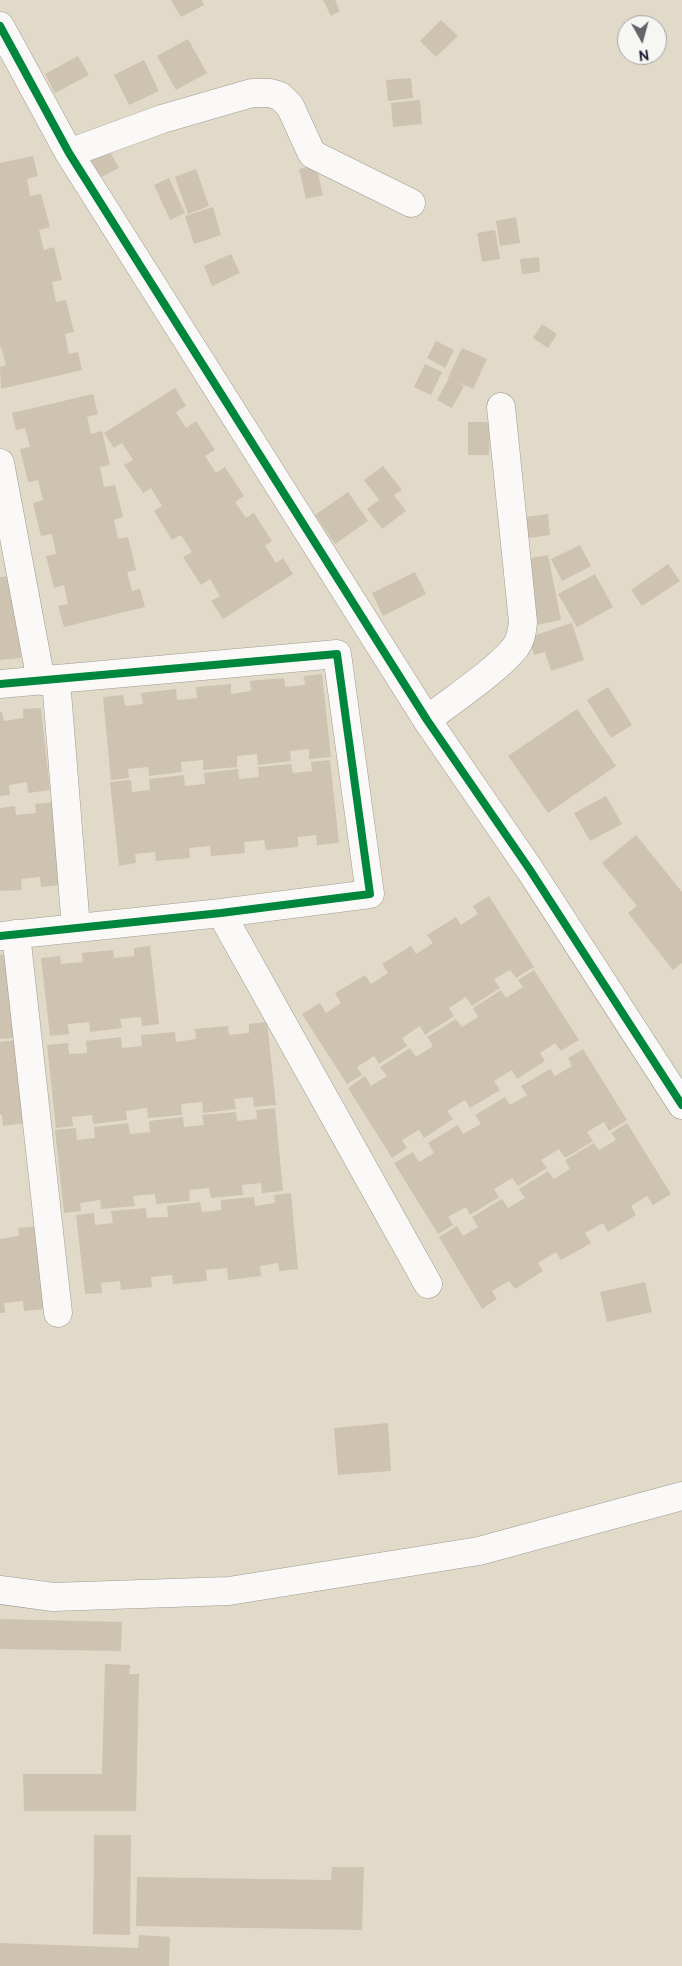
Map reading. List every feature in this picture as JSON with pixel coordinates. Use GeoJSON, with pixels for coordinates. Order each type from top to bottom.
{"type":"FeatureCollection","features":[{"type":"Feature","properties":{"kind":"street"},"geometry":{"type":"LineString","coordinates":[[0,26],[69,153],[427,720],[530,870],[682,1105]]}},
{"type":"Feature","properties":{"kind":"street"},"geometry":{"type":"LineString","coordinates":[[69,153],[162,119],[252,94],[270,93],[280,96],[290,106],[312,154],[411,203]]}},
{"type":"Feature","properties":{"kind":"street"},"geometry":{"type":"LineString","coordinates":[[427,720],[492,669],[515,647],[521,636],[523,622],[501,407]]}},
{"type":"Feature","properties":{"kind":"street"},"geometry":{"type":"LineString","coordinates":[[0,463],[9,550],[49,681],[76,928]]}},
{"type":"Feature","properties":{"kind":"street"},"geometry":{"type":"LineString","coordinates":[[0,684],[337,654],[370,894],[221,914],[8,935],[58,1313]]}},
{"type":"Feature","properties":{"kind":"street"},"geometry":{"type":"LineString","coordinates":[[221,914],[428,1284]]}},
{"type":"Feature","properties":{"kind":"street"},"geometry":{"type":"LineString","coordinates":[[0,1590],[53,1596],[229,1591],[479,1551],[682,1496]]}},
{"type":"Feature","properties":{"kind":"building"},"geometry":{"type":"Polygon","coordinates":[[[171,0],[202,0],[204,5],[181,17],[171,0]]]}},
{"type":"Feature","properties":{"kind":"building"},"geometry":{"type":"Polygon","coordinates":[[[323,0],[335,0],[340,11],[331,16],[323,0]]]}},
{"type":"Feature","properties":{"kind":"building"},"geometry":{"type":"Polygon","coordinates":[[[441,20],[458,36],[436,57],[420,41],[441,20]]]}},
{"type":"Feature","properties":{"kind":"building"},"geometry":{"type":"Polygon","coordinates":[[[188,39],[207,73],[176,90],[157,56],[188,39]]]}},
{"type":"Feature","properties":{"kind":"building"},"geometry":{"type":"Polygon","coordinates":[[[78,56],[89,75],[55,93],[45,74],[78,56]]]}},
{"type":"Feature","properties":{"kind":"building"},"geometry":{"type":"Polygon","coordinates":[[[144,60],[159,91],[129,105],[114,75],[144,60]]]}},
{"type":"Feature","properties":{"kind":"building"},"geometry":{"type":"Polygon","coordinates":[[[411,78],[413,98],[388,101],[386,80],[411,78]]]}},
{"type":"Feature","properties":{"kind":"building"},"geometry":{"type":"Polygon","coordinates":[[[420,100],[422,124],[393,127],[391,103],[420,100]]]}},
{"type":"Feature","properties":{"kind":"building"},"geometry":{"type":"Polygon","coordinates":[[[108,148],[119,168],[94,181],[84,162],[108,148]]]}},
{"type":"Feature","properties":{"kind":"building"},"geometry":{"type":"Polygon","coordinates":[[[33,156],[38,176],[27,179],[30,196],[41,194],[50,227],[39,230],[44,250],[54,247],[62,280],[52,282],[56,302],[66,300],[74,332],[65,334],[69,354],[78,352],[82,370],[1,389],[0,367],[6,365],[0,347],[0,163],[33,156]]]}},
{"type":"Feature","properties":{"kind":"building"},"geometry":{"type":"Polygon","coordinates":[[[316,165],[323,195],[306,199],[299,169],[316,165]]]}},
{"type":"Feature","properties":{"kind":"building"},"geometry":{"type":"Polygon","coordinates":[[[196,169],[209,206],[188,214],[175,177],[196,169]]]}},
{"type":"Feature","properties":{"kind":"building"},"geometry":{"type":"Polygon","coordinates":[[[169,178],[185,213],[170,220],[154,185],[169,178]]]}},
{"type":"Feature","properties":{"kind":"building"},"geometry":{"type":"Polygon","coordinates":[[[213,207],[221,235],[194,244],[185,216],[213,207]]]}},
{"type":"Feature","properties":{"kind":"building"},"geometry":{"type":"Polygon","coordinates":[[[516,217],[520,243],[500,246],[496,221],[516,217]]]}},
{"type":"Feature","properties":{"kind":"building"},"geometry":{"type":"Polygon","coordinates":[[[495,230],[500,259],[482,262],[477,233],[495,230]]]}},
{"type":"Feature","properties":{"kind":"building"},"geometry":{"type":"Polygon","coordinates":[[[231,254],[240,273],[212,286],[204,266],[231,254]]]}},
{"type":"Feature","properties":{"kind":"building"},"geometry":{"type":"Polygon","coordinates":[[[539,257],[540,272],[522,274],[520,259],[539,257]]]}},
{"type":"Feature","properties":{"kind":"building"},"geometry":{"type":"Polygon","coordinates":[[[542,324],[557,334],[548,348],[533,338],[542,324]]]}},
{"type":"Feature","properties":{"kind":"building"},"geometry":{"type":"Polygon","coordinates":[[[436,341],[454,350],[445,368],[427,358],[436,341]]]}},
{"type":"Feature","properties":{"kind":"building"},"geometry":{"type":"Polygon","coordinates":[[[462,348],[487,359],[473,389],[448,378],[462,348]]]}},
{"type":"Feature","properties":{"kind":"building"},"geometry":{"type":"Polygon","coordinates":[[[425,364],[442,372],[431,395],[414,387],[425,364]]]}},
{"type":"Feature","properties":{"kind":"building"},"geometry":{"type":"Polygon","coordinates":[[[449,378],[464,386],[452,408],[437,400],[449,378]]]}},
{"type":"Feature","properties":{"kind":"building"},"geometry":{"type":"Polygon","coordinates":[[[175,388],[186,406],[176,412],[186,428],[196,421],[215,450],[205,456],[216,473],[225,467],[244,496],[235,502],[246,518],[254,513],[272,541],[265,546],[276,563],[283,558],[293,574],[223,619],[211,601],[220,596],[210,579],[201,585],[183,557],[192,552],[181,535],[172,540],[154,511],[162,506],[151,488],[143,493],[124,465],[133,460],[122,443],[114,448],[104,433],[175,388]]]}},
{"type":"Feature","properties":{"kind":"building"},"geometry":{"type":"Polygon","coordinates":[[[93,394],[98,414],[87,417],[91,434],[102,431],[110,465],[100,467],[104,487],[115,485],[123,517],[114,520],[118,539],[128,537],[136,570],[127,572],[132,591],[140,589],[145,607],[64,627],[58,606],[68,604],[64,585],[54,588],[46,556],[56,554],[52,534],[41,536],[33,503],[43,500],[38,480],[28,482],[20,449],[30,447],[25,428],[16,430],[12,413],[93,394]]]}},
{"type":"Feature","properties":{"kind":"building"},"geometry":{"type":"Polygon","coordinates":[[[468,422],[490,422],[489,455],[468,455],[468,422]]]}},
{"type":"Feature","properties":{"kind":"building"},"geometry":{"type":"Polygon","coordinates":[[[383,466],[402,490],[394,495],[406,511],[382,529],[367,509],[379,500],[364,480],[383,466]]]}},
{"type":"Feature","properties":{"kind":"building"},"geometry":{"type":"Polygon","coordinates":[[[348,492],[368,521],[335,544],[315,515],[348,492]]]}},
{"type":"Feature","properties":{"kind":"building"},"geometry":{"type":"Polygon","coordinates":[[[548,514],[550,535],[522,539],[519,518],[548,514]]]}},
{"type":"Feature","properties":{"kind":"building"},"geometry":{"type":"Polygon","coordinates":[[[580,545],[591,566],[562,581],[551,559],[580,545]]]}},
{"type":"Feature","properties":{"kind":"building"},"geometry":{"type":"Polygon","coordinates":[[[548,555],[561,620],[537,625],[525,559],[548,555]]]}},
{"type":"Feature","properties":{"kind":"building"},"geometry":{"type":"Polygon","coordinates":[[[668,564],[680,581],[642,606],[631,590],[668,564]]]}},
{"type":"Feature","properties":{"kind":"building"},"geometry":{"type":"Polygon","coordinates":[[[415,572],[426,594],[383,616],[372,593],[415,572]]]}},
{"type":"Feature","properties":{"kind":"building"},"geometry":{"type":"Polygon","coordinates":[[[595,574],[613,607],[577,627],[558,594],[595,574]]]}},
{"type":"Feature","properties":{"kind":"building"},"geometry":{"type":"Polygon","coordinates":[[[13,576],[21,658],[0,660],[0,577],[13,576]]]}},
{"type":"Feature","properties":{"kind":"building"},"geometry":{"type":"Polygon","coordinates":[[[572,623],[584,660],[551,671],[545,652],[534,655],[529,637],[572,623]]]}},
{"type":"Feature","properties":{"kind":"building"},"geometry":{"type":"Polygon","coordinates":[[[322,674],[331,757],[309,759],[309,749],[290,751],[291,761],[258,765],[257,754],[237,756],[237,767],[203,770],[203,760],[181,762],[182,772],[149,776],[148,767],[128,769],[129,778],[111,780],[103,697],[123,695],[125,706],[143,704],[141,693],[176,689],[177,700],[197,698],[196,687],[231,684],[231,694],[251,691],[250,681],[284,678],[285,687],[305,685],[304,676],[322,674]]]}},
{"type":"Feature","properties":{"kind":"building"},"geometry":{"type":"Polygon","coordinates":[[[608,687],[632,725],[611,738],[587,700],[608,687]]]}},
{"type":"Feature","properties":{"kind":"building"},"geometry":{"type":"Polygon","coordinates":[[[41,708],[50,790],[28,793],[27,782],[9,785],[10,795],[0,796],[0,712],[2,712],[4,721],[23,718],[23,709],[41,708]]]}},
{"type":"Feature","properties":{"kind":"building"},"geometry":{"type":"Polygon","coordinates":[[[577,709],[616,766],[548,813],[508,756],[577,709]]]}},
{"type":"Feature","properties":{"kind":"building"},"geometry":{"type":"Polygon","coordinates":[[[330,760],[339,843],[317,845],[316,835],[298,837],[298,847],[266,850],[264,840],[244,842],[245,853],[211,856],[210,846],[189,848],[190,858],[156,861],[155,852],[135,854],[136,863],[119,866],[110,782],[131,780],[132,792],[150,790],[149,779],[184,775],[185,786],[205,784],[204,773],[238,769],[239,779],[259,777],[258,767],[291,764],[293,773],[312,771],[311,762],[330,760]]]}},
{"type":"Feature","properties":{"kind":"building"},"geometry":{"type":"Polygon","coordinates":[[[606,796],[622,824],[590,841],[574,813],[606,796]]]}},
{"type":"Feature","properties":{"kind":"building"},"geometry":{"type":"Polygon","coordinates":[[[53,802],[62,885],[41,887],[40,877],[21,879],[22,890],[0,891],[0,808],[15,806],[16,815],[36,813],[35,804],[53,802]]]}},
{"type":"Feature","properties":{"kind":"building"},"geometry":{"type":"Polygon","coordinates":[[[636,835],[682,892],[682,963],[673,970],[628,913],[637,906],[602,863],[636,835]]]}},
{"type":"Feature","properties":{"kind":"building"},"geometry":{"type":"Polygon","coordinates":[[[489,896],[534,967],[516,978],[510,970],[494,979],[500,988],[472,1006],[466,997],[449,1008],[454,1016],[425,1035],[420,1026],[402,1038],[407,1046],[379,1064],[374,1056],[357,1067],[362,1075],[347,1084],[302,1014],[320,1003],[326,1013],[341,1003],[335,993],[365,975],[371,984],[388,973],[382,964],[411,946],[416,954],[433,943],[427,935],[456,917],[461,925],[478,914],[473,906],[489,896]]]}},
{"type":"Feature","properties":{"kind":"building"},"geometry":{"type":"Polygon","coordinates":[[[150,946],[159,1024],[142,1026],[141,1017],[120,1019],[122,1028],[90,1032],[89,1022],[68,1024],[69,1034],[50,1036],[41,958],[60,956],[61,964],[83,962],[82,953],[113,950],[114,958],[134,956],[134,948],[150,946]]]}},
{"type":"Feature","properties":{"kind":"building"},"geometry":{"type":"Polygon","coordinates":[[[8,954],[17,1038],[0,1039],[0,955],[8,954]]]}},
{"type":"Feature","properties":{"kind":"building"},"geometry":{"type":"Polygon","coordinates":[[[534,970],[579,1040],[561,1051],[555,1043],[540,1053],[545,1061],[517,1079],[512,1070],[494,1081],[500,1090],[470,1108],[465,1100],[447,1111],[453,1119],[424,1138],[419,1130],[402,1140],[407,1148],[392,1158],[348,1088],[365,1076],[371,1086],[387,1076],[380,1067],[410,1048],[416,1057],[433,1046],[427,1037],[456,1019],[462,1027],[478,1017],[473,1008],[501,990],[506,998],[523,987],[518,980],[534,970]]]}},
{"type":"Feature","properties":{"kind":"building"},"geometry":{"type":"Polygon","coordinates":[[[267,1022],[276,1105],[254,1107],[253,1097],[234,1099],[236,1109],[203,1113],[202,1102],[181,1104],[182,1115],[148,1118],[147,1108],[126,1111],[127,1120],[93,1124],[92,1115],[72,1117],[73,1126],[56,1128],[47,1045],[68,1043],[69,1054],[87,1053],[86,1041],[121,1037],[122,1048],[142,1046],[141,1035],[175,1032],[176,1042],[196,1039],[195,1029],[228,1026],[229,1035],[249,1033],[249,1024],[267,1022]]]}},
{"type":"Feature","properties":{"kind":"building"},"geometry":{"type":"Polygon","coordinates":[[[16,1040],[24,1123],[3,1126],[2,1115],[0,1115],[0,1042],[16,1040]]]}},
{"type":"Feature","properties":{"kind":"building"},"geometry":{"type":"Polygon","coordinates":[[[583,1049],[627,1120],[609,1131],[604,1122],[587,1132],[593,1141],[565,1158],[559,1149],[541,1160],[547,1168],[518,1186],[512,1178],[494,1189],[499,1197],[470,1215],[466,1207],[448,1217],[453,1225],[438,1234],[394,1163],[413,1152],[419,1162],[434,1153],[428,1143],[458,1125],[463,1134],[481,1124],[475,1115],[505,1097],[510,1105],[527,1095],[521,1086],[550,1069],[555,1076],[572,1066],[568,1058],[583,1049]]]}},
{"type":"Feature","properties":{"kind":"building"},"geometry":{"type":"Polygon","coordinates":[[[275,1108],[283,1191],[262,1193],[261,1183],[242,1185],[243,1195],[211,1198],[209,1188],[189,1190],[190,1201],[156,1204],[155,1194],[133,1196],[135,1206],[101,1209],[100,1200],[80,1203],[81,1211],[64,1213],[55,1130],[76,1128],[77,1140],[95,1138],[94,1127],[128,1123],[130,1134],[150,1132],[149,1121],[183,1117],[184,1127],[204,1125],[202,1115],[236,1112],[237,1121],[257,1119],[256,1110],[275,1108]]]}},
{"type":"Feature","properties":{"kind":"building"},"geometry":{"type":"Polygon","coordinates":[[[627,1123],[671,1194],[653,1205],[647,1196],[631,1206],[636,1215],[608,1232],[603,1223],[585,1233],[591,1243],[561,1260],[556,1252],[538,1263],[543,1271],[515,1289],[509,1281],[492,1291],[497,1299],[482,1309],[439,1237],[457,1226],[463,1236],[478,1227],[472,1217],[502,1199],[508,1208],[525,1198],[519,1189],[548,1171],[554,1179],[570,1169],[565,1160],[594,1143],[599,1150],[616,1140],[611,1133],[627,1123]]]}},
{"type":"Feature","properties":{"kind":"building"},"geometry":{"type":"Polygon","coordinates":[[[291,1193],[298,1269],[279,1271],[278,1263],[260,1266],[261,1276],[228,1280],[227,1268],[206,1270],[207,1281],[173,1284],[172,1275],[151,1277],[152,1287],[121,1290],[120,1281],[101,1283],[102,1293],[85,1294],[76,1215],[94,1213],[95,1225],[113,1223],[111,1211],[146,1208],[147,1218],[168,1217],[167,1206],[200,1202],[202,1212],[221,1210],[221,1200],[254,1197],[255,1206],[275,1203],[274,1195],[291,1193]]]}},
{"type":"Feature","properties":{"kind":"building"},"geometry":{"type":"Polygon","coordinates":[[[37,1226],[45,1309],[24,1311],[23,1301],[4,1303],[5,1313],[0,1313],[0,1239],[19,1236],[18,1228],[37,1226]]]}},
{"type":"Feature","properties":{"kind":"building"},"geometry":{"type":"Polygon","coordinates":[[[645,1282],[652,1312],[607,1322],[600,1292],[645,1282]]]}},
{"type":"Feature","properties":{"kind":"building"},"geometry":{"type":"Polygon","coordinates":[[[388,1423],[391,1471],[338,1475],[334,1428],[388,1423]]]}},
{"type":"Feature","properties":{"kind":"building"},"geometry":{"type":"Polygon","coordinates":[[[0,1619],[122,1622],[121,1651],[0,1649],[0,1619]]]}},
{"type":"Feature","properties":{"kind":"building"},"geometry":{"type":"Polygon","coordinates":[[[105,1664],[130,1665],[129,1674],[139,1674],[136,1811],[24,1811],[23,1774],[102,1774],[105,1664]]]}},
{"type":"Feature","properties":{"kind":"building"},"geometry":{"type":"Polygon","coordinates":[[[94,1835],[131,1835],[130,1935],[93,1934],[94,1835]]]}},
{"type":"Feature","properties":{"kind":"building"},"geometry":{"type":"Polygon","coordinates":[[[332,1867],[364,1867],[362,1930],[136,1926],[137,1877],[331,1880],[332,1867]]]}},
{"type":"Feature","properties":{"kind":"building"},"geometry":{"type":"Polygon","coordinates":[[[139,1935],[170,1937],[169,1966],[0,1966],[0,1943],[138,1948],[139,1935]]]}},
{"type":"Feature","properties":{"kind":"cycle path"},"geometry":{"type":"LineString","coordinates":[[0,26],[69,153],[427,720],[530,870],[682,1105]]}},
{"type":"Feature","properties":{"kind":"cycle path"},"geometry":{"type":"LineString","coordinates":[[0,684],[337,654],[370,894],[221,913],[0,936]]}}]}
